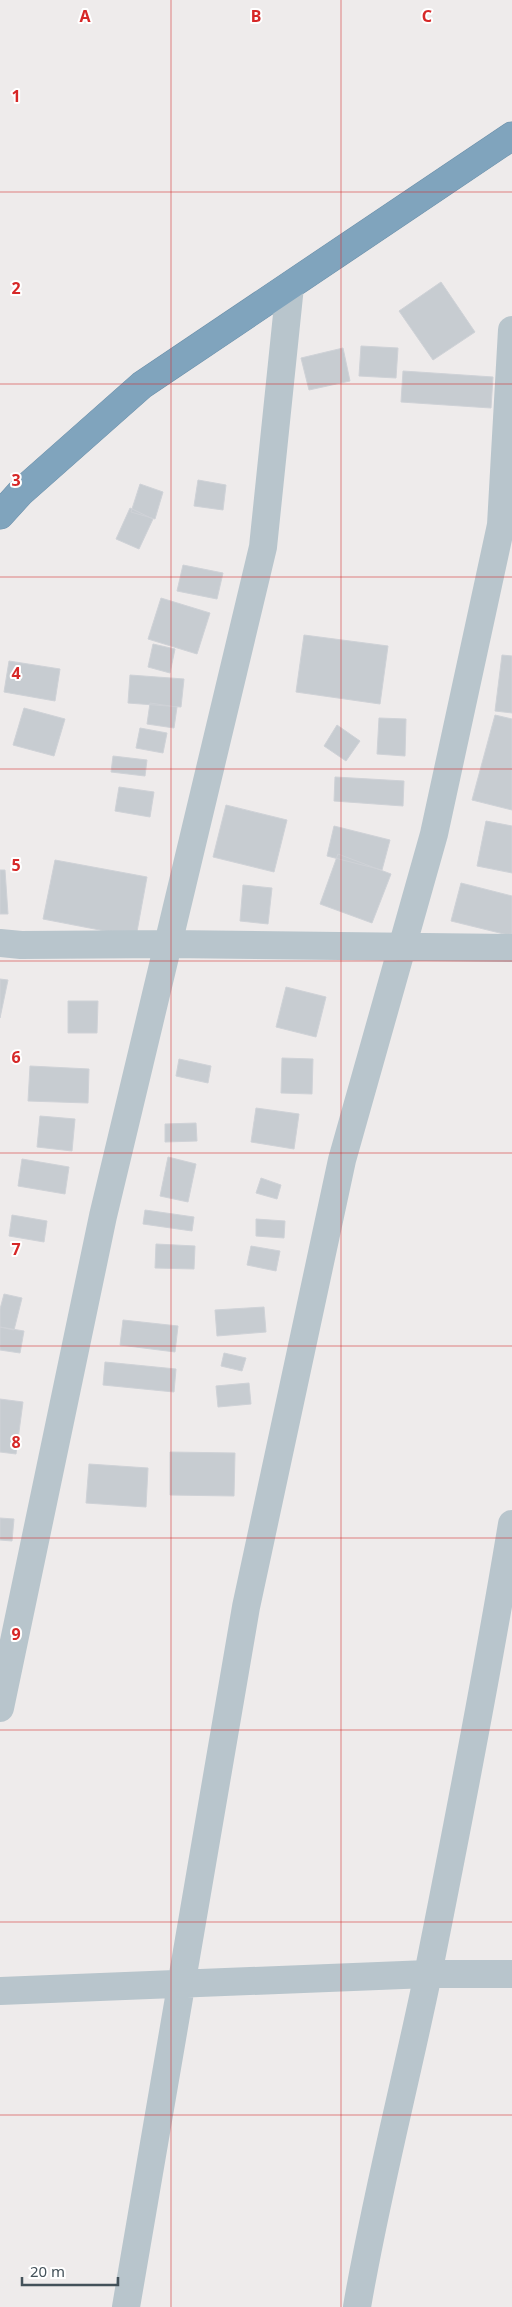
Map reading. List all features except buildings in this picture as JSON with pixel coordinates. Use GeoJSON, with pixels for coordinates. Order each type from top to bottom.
{"type":"FeatureCollection","features":[{"type":"Feature","properties":{"kind":"highway"},"geometry":{"type":"LineString","coordinates":[[0,515],[20,493],[142,384],[512,136]]}},
{"type":"Feature","properties":{"kind":"street"},"geometry":{"type":"LineString","coordinates":[[0,1708],[103,1216],[263,547],[290,286]]}},
{"type":"Feature","properties":{"kind":"street"},"geometry":{"type":"LineString","coordinates":[[126,2307],[246,1607],[342,1160],[434,834],[501,525],[512,330]]}},
{"type":"Feature","properties":{"kind":"street"},"geometry":{"type":"LineString","coordinates":[[0,943],[21,945],[169,944],[512,948]]}},
{"type":"Feature","properties":{"kind":"street"},"geometry":{"type":"LineString","coordinates":[[357,2307],[369,2240],[428,1974],[492,1640],[512,1524]]}},
{"type":"Feature","properties":{"kind":"street"},"geometry":{"type":"LineString","coordinates":[[0,1992],[428,1974],[512,1974]]}}]}
